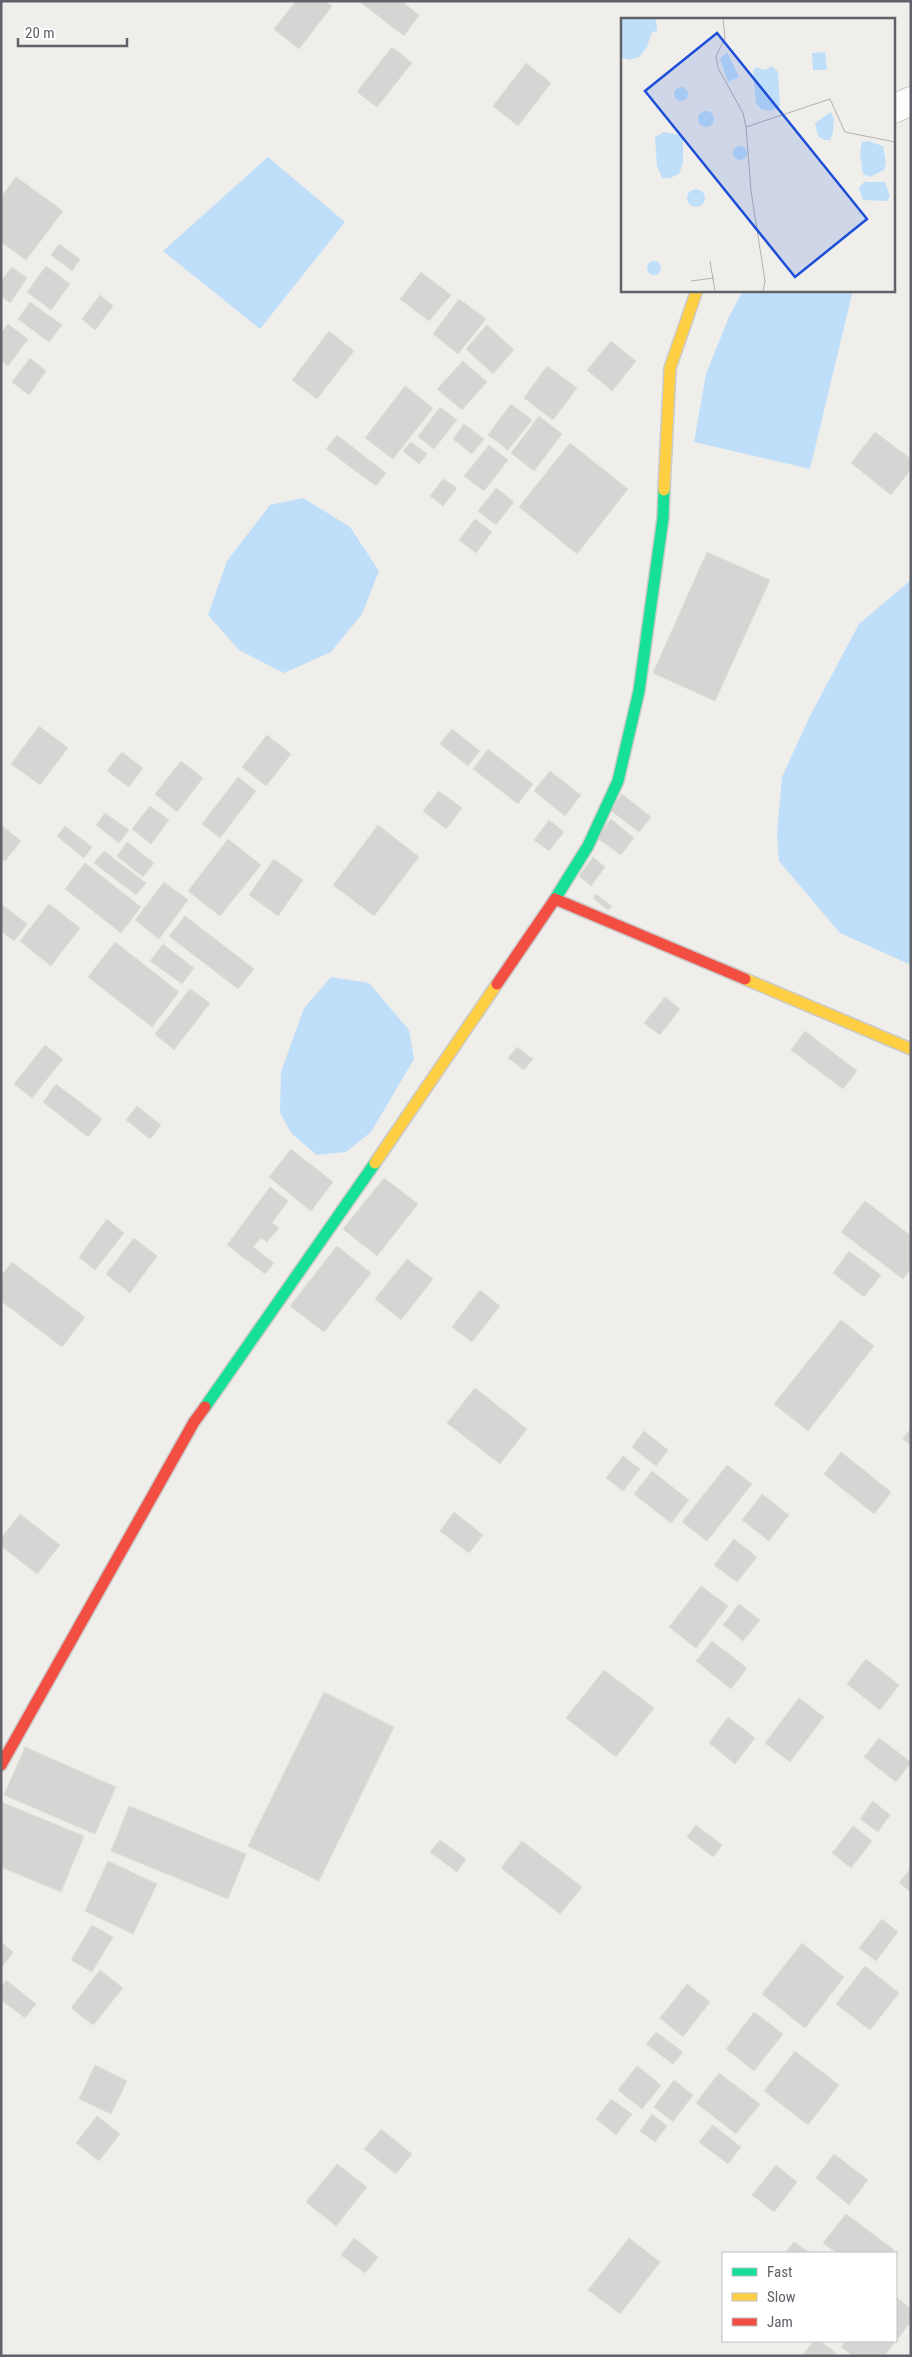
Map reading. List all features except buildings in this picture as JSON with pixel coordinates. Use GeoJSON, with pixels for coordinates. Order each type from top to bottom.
{"type":"FeatureCollection","features":[{"type":"Feature","properties":{"kind":"street"},"geometry":{"type":"LineString","coordinates":[[894,108],[911,100]]}},
{"type":"Feature","properties":{"kind":"street"},"geometry":{"type":"LineString","coordinates":[[1,1765],[194,1422],[343,1210],[555,899],[588,846],[618,781],[639,691],[663,518],[670,368],[697,291]]}},
{"type":"Feature","properties":{"kind":"street"},"geometry":{"type":"LineString","coordinates":[[555,899],[911,1049]]}},
{"type":"Feature","properties":{"kind":"water"},"geometry":{"type":"Polygon","coordinates":[[[268,157],[345,222],[260,329],[163,251],[268,157]]]}},
{"type":"Feature","properties":{"kind":"water"},"geometry":{"type":"Polygon","coordinates":[[[742,291],[853,291],[810,469],[694,442],[706,374],[729,317],[742,291]]]}},
{"type":"Feature","properties":{"kind":"water"},"geometry":{"type":"Polygon","coordinates":[[[303,498],[350,527],[379,571],[362,614],[331,652],[284,673],[239,650],[208,615],[227,561],[270,505],[303,498]]]}},
{"type":"Feature","properties":{"kind":"water"},"geometry":{"type":"Polygon","coordinates":[[[911,580],[911,965],[840,933],[779,861],[777,834],[782,777],[810,716],[859,624],[911,580]]]}},
{"type":"Feature","properties":{"kind":"water"},"geometry":{"type":"Polygon","coordinates":[[[331,977],[369,983],[409,1030],[414,1059],[371,1132],[346,1152],[317,1155],[292,1134],[280,1113],[281,1072],[304,1008],[331,977]]]}},
{"type":"Feature","properties":{"kind":"traffic: fast"},"geometry":{"type":"LineString","coordinates":[[555,899],[588,846],[618,781],[639,691],[663,518],[664,490]]}},
{"type":"Feature","properties":{"kind":"traffic: fast"},"geometry":{"type":"LineString","coordinates":[[205,1407],[375,1163]]}},
{"type":"Feature","properties":{"kind":"traffic: slow"},"geometry":{"type":"LineString","coordinates":[[664,490],[670,368],[697,291]]}},
{"type":"Feature","properties":{"kind":"traffic: slow"},"geometry":{"type":"LineString","coordinates":[[745,979],[911,1049]]}},
{"type":"Feature","properties":{"kind":"traffic: slow"},"geometry":{"type":"LineString","coordinates":[[375,1163],[497,984]]}},
{"type":"Feature","properties":{"kind":"traffic: jam"},"geometry":{"type":"LineString","coordinates":[[497,984],[555,899],[745,979]]}},
{"type":"Feature","properties":{"kind":"traffic: jam"},"geometry":{"type":"LineString","coordinates":[[1,1765],[194,1422],[205,1407]]}}]}
